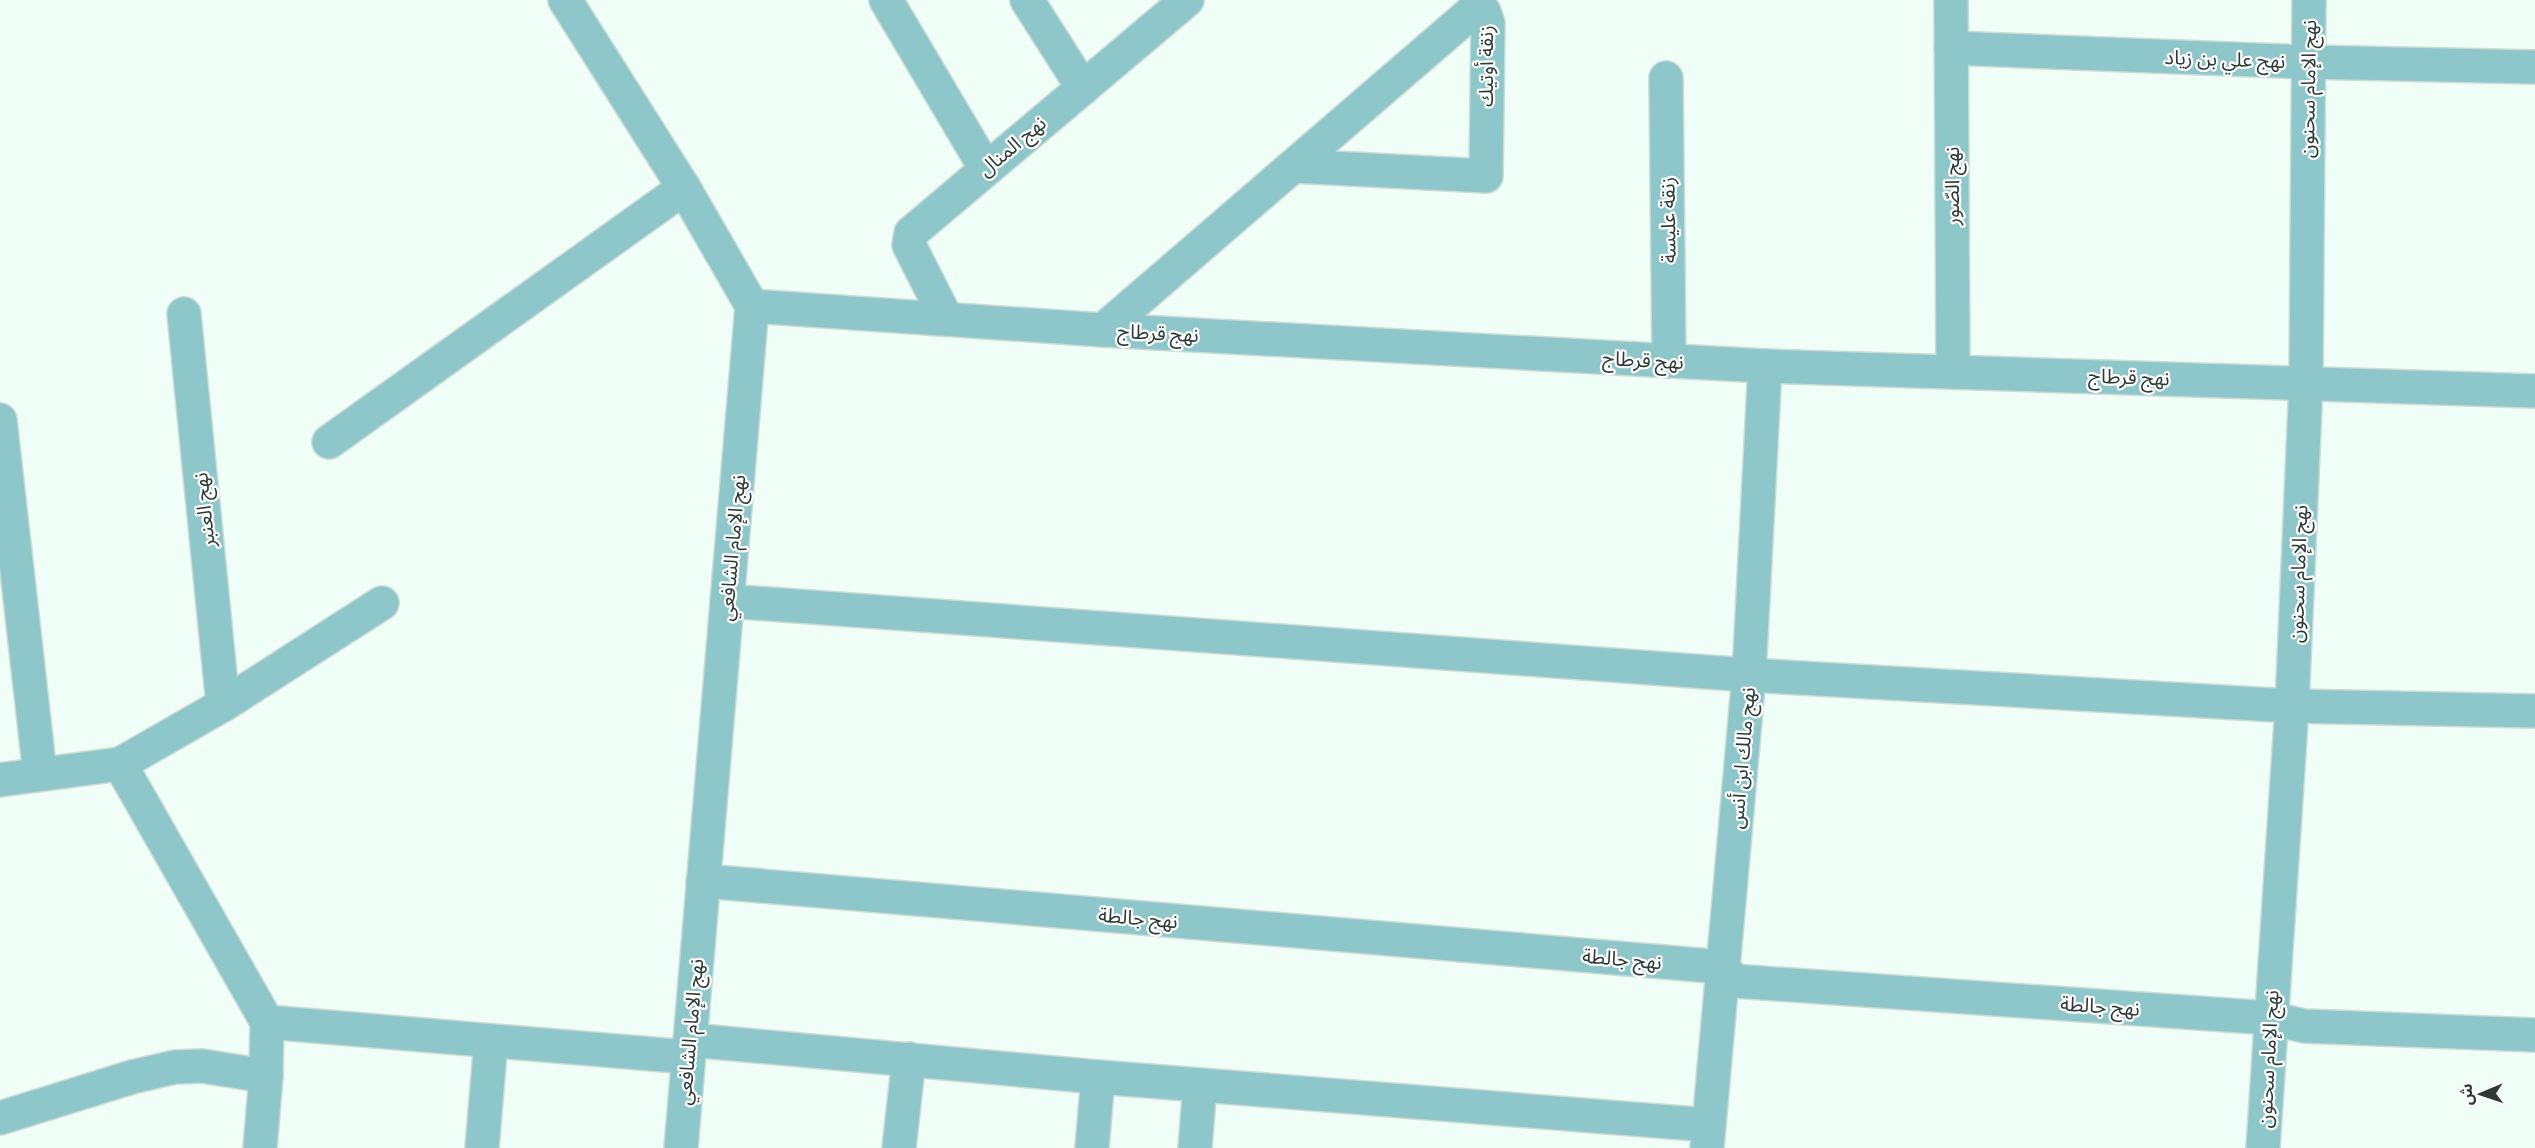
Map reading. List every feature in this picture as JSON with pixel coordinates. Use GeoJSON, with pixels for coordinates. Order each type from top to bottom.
{"type":"FeatureCollection","features":[{"type":"Feature","properties":{"kind":"street"},"geometry":{"type":"LineString","coordinates":[[565,0],[684,188],[752,306]]}},
{"type":"Feature","properties":{"kind":"street"},"geometry":{"type":"LineString","coordinates":[[886,0],[986,169]]}},
{"type":"Feature","properties":{"kind":"street"},"geometry":{"type":"LineString","coordinates":[[1027,0],[1083,88]]}},
{"type":"Feature","properties":{"kind":"street","name":"نهج المنال"},"geometry":{"type":"LineString","coordinates":[[946,318],[909,245],[911,233],[1187,0]]}},
{"type":"Feature","properties":{"kind":"street","name":"نهج الصّور"},"geometry":{"type":"LineString","coordinates":[[1951,0],[1953,372]]}},
{"type":"Feature","properties":{"kind":"street","name":"نهج الإمام سحنون"},"geometry":{"type":"LineString","coordinates":[[2263,1148],[2292,706],[2306,382],[2309,0]]}},
{"type":"Feature","properties":{"kind":"street","name":"زنقة أوتيك"},"geometry":{"type":"LineString","coordinates":[[1103,330],[1293,166],[1473,11],[1484,12],[1488,23],[1486,176],[1293,166]]}},
{"type":"Feature","properties":{"kind":"street","name":"نهج علي بن زياد"},"geometry":{"type":"LineString","coordinates":[[1951,48],[2307,62],[2535,66]]}},
{"type":"Feature","properties":{"kind":"street","name":"زنقة عليسة"},"geometry":{"type":"LineString","coordinates":[[1666,78],[1669,361]]}},
{"type":"Feature","properties":{"kind":"street"},"geometry":{"type":"LineString","coordinates":[[329,442],[684,188]]}},
{"type":"Feature","properties":{"kind":"street","name":"نهج قرطاج"},"geometry":{"type":"LineString","coordinates":[[752,306],[1103,330],[1765,366],[2535,391]]}},
{"type":"Feature","properties":{"kind":"street","name":"نهج الإمام الشافعي"},"geometry":{"type":"LineString","coordinates":[[681,1148],[752,306]]}},
{"type":"Feature","properties":{"kind":"street","name":"نهج العنبر"},"geometry":{"type":"LineString","coordinates":[[184,314],[223,705]]}},
{"type":"Feature","properties":{"kind":"street","name":"نهج مالك ابن أنس"},"geometry":{"type":"LineString","coordinates":[[1708,1136],[1749,675],[1765,366]]}},
{"type":"Feature","properties":{"kind":"street"},"geometry":{"type":"LineString","coordinates":[[0,420],[40,774]]}},
{"type":"Feature","properties":{"kind":"street"},"geometry":{"type":"LineString","coordinates":[[727,601],[1749,675],[2292,706],[2535,711]]}},
{"type":"Feature","properties":{"kind":"street"},"geometry":{"type":"LineString","coordinates":[[0,780],[120,764],[223,705],[382,603]]}},
{"type":"Feature","properties":{"kind":"street"},"geometry":{"type":"LineString","coordinates":[[120,764],[267,1022],[266,1076],[260,1148]]}},
{"type":"Feature","properties":{"kind":"street","name":"نهج جالطة"},"geometry":{"type":"LineString","coordinates":[[703,881],[1723,967],[1734,981],[2270,1018],[2304,1026],[2535,1035]]}},
{"type":"Feature","properties":{"kind":"street"},"geometry":{"type":"LineString","coordinates":[[267,1022],[491,1041],[909,1059],[1200,1084],[1708,1136]]}},
{"type":"Feature","properties":{"kind":"street"},"geometry":{"type":"LineString","coordinates":[[482,1148],[491,1041]]}},
{"type":"Feature","properties":{"kind":"street"},"geometry":{"type":"LineString","coordinates":[[899,1148],[909,1059]]}},
{"type":"Feature","properties":{"kind":"street"},"geometry":{"type":"LineString","coordinates":[[0,1118],[132,1077],[175,1067],[202,1066],[266,1076]]}},
{"type":"Feature","properties":{"kind":"street"},"geometry":{"type":"LineString","coordinates":[[1092,1148],[1098,1077]]}},
{"type":"Feature","properties":{"kind":"street"},"geometry":{"type":"LineString","coordinates":[[1195,1148],[1200,1084]]}}]}
